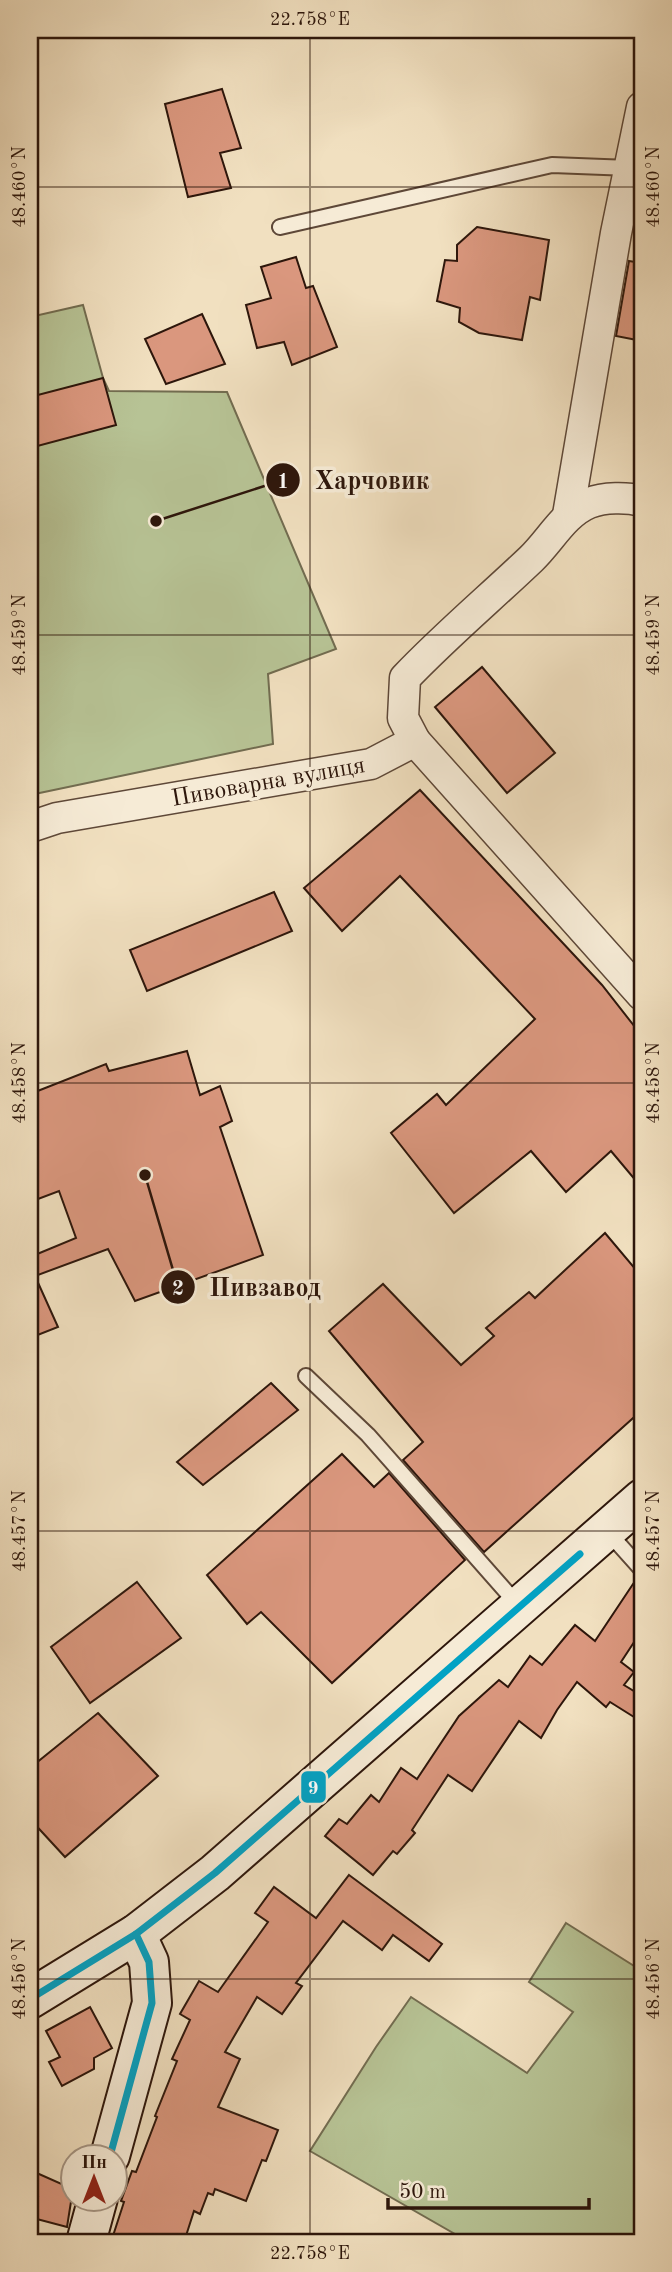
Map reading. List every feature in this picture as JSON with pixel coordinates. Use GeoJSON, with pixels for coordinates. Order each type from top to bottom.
{"type":"FeatureCollection","features":[{"type":"Feature","properties":{"kind":"main road"},"geometry":{"type":"LineString","coordinates":[[30,1999],[135,1934],[215,1873],[642,1499]]}},
{"type":"Feature","properties":{"kind":"main road"},"geometry":{"type":"LineString","coordinates":[[114,2142],[152,2003],[149,1962],[135,1934]]}},
{"type":"Feature","properties":{"kind":"main road"},"geometry":{"type":"LineString","coordinates":[[86,2242],[94,2212]]}},
{"type":"Feature","properties":{"kind":"street"},"geometry":{"type":"LineString","coordinates":[[568,515],[616,233],[642,107]]}},
{"type":"Feature","properties":{"kind":"street"},"geometry":{"type":"LineString","coordinates":[[642,502],[629,498],[591,503],[568,515],[533,557],[444,638],[405,678],[403,718],[415,741],[642,995]]}},
{"type":"Feature","properties":{"kind":"street","name":"Пивоварна вулиця"},"geometry":{"type":"LineString","coordinates":[[30,827],[57,818],[371,764],[415,741]]}},
{"type":"Feature","properties":{"kind":"lane"},"geometry":{"type":"LineString","coordinates":[[280,227],[552,165],[630,168]]}},
{"type":"Feature","properties":{"kind":"lane"},"geometry":{"type":"LineString","coordinates":[[306,1376],[368,1435],[520,1607]]}},
{"type":"Feature","properties":{"kind":"lane"},"geometry":{"type":"LineString","coordinates":[[607,1531],[642,1570]]}},
{"type":"Feature","properties":{"kind":"green space"},"geometry":{"type":"Polygon","coordinates":[[[83,305],[109,391],[227,392],[336,649],[268,674],[273,744],[30,795],[30,317],[83,305]]]}},
{"type":"Feature","properties":{"kind":"green space"},"geometry":{"type":"Polygon","coordinates":[[[566,1923],[642,1971],[642,2242],[469,2242],[310,2151],[411,1997],[527,2073],[573,2012],[529,1982],[566,1923]]]}},
{"type":"Feature","properties":{"kind":"building"},"geometry":{"type":"Polygon","coordinates":[[[222,89],[241,148],[220,153],[231,188],[188,197],[165,104],[222,89]]]}},
{"type":"Feature","properties":{"kind":"building"},"geometry":{"type":"Polygon","coordinates":[[[477,227],[549,240],[540,300],[530,297],[522,340],[479,333],[459,322],[460,308],[437,301],[445,260],[457,261],[457,245],[477,227]]]}},
{"type":"Feature","properties":{"kind":"building"},"geometry":{"type":"Polygon","coordinates":[[[296,257],[306,288],[313,286],[337,347],[292,365],[284,342],[257,348],[246,305],[271,298],[261,267],[296,257]]]}},
{"type":"Feature","properties":{"kind":"building"},"geometry":{"type":"Polygon","coordinates":[[[629,261],[642,263],[642,341],[616,336],[629,261]]]}},
{"type":"Feature","properties":{"kind":"building"},"geometry":{"type":"Polygon","coordinates":[[[202,314],[225,364],[166,384],[145,339],[202,314]]]}},
{"type":"Feature","properties":{"kind":"building"},"geometry":{"type":"Polygon","coordinates":[[[103,378],[116,425],[30,448],[30,397],[103,378]]]}},
{"type":"Feature","properties":{"kind":"building"},"geometry":{"type":"Polygon","coordinates":[[[482,667],[555,753],[507,793],[435,707],[482,667]]]}},
{"type":"Feature","properties":{"kind":"building"},"geometry":{"type":"Polygon","coordinates":[[[420,790],[602,985],[642,1036],[642,1188],[611,1151],[566,1192],[531,1151],[454,1213],[391,1133],[437,1094],[446,1105],[535,1019],[400,876],[342,931],[304,888],[420,790]]]}},
{"type":"Feature","properties":{"kind":"building"},"geometry":{"type":"Polygon","coordinates":[[[274,892],[292,931],[147,991],[130,950],[274,892]]]}},
{"type":"Feature","properties":{"kind":"building"},"geometry":{"type":"Polygon","coordinates":[[[187,1051],[200,1095],[220,1086],[232,1121],[220,1127],[263,1255],[135,1301],[108,1249],[35,1276],[58,1327],[30,1338],[30,1257],[76,1238],[59,1191],[30,1202],[30,1094],[106,1064],[109,1071],[187,1051]]]}},
{"type":"Feature","properties":{"kind":"building"},"geometry":{"type":"Polygon","coordinates":[[[605,1233],[642,1277],[642,1410],[484,1552],[403,1460],[423,1442],[329,1331],[383,1284],[461,1365],[494,1336],[486,1328],[529,1292],[535,1298],[605,1233]]]}},
{"type":"Feature","properties":{"kind":"building"},"geometry":{"type":"Polygon","coordinates":[[[271,1383],[298,1410],[203,1485],[177,1462],[271,1383]]]}},
{"type":"Feature","properties":{"kind":"building"},"geometry":{"type":"Polygon","coordinates":[[[342,1454],[374,1487],[389,1473],[465,1560],[332,1683],[261,1612],[247,1624],[207,1575],[342,1454]]]}},
{"type":"Feature","properties":{"kind":"building"},"geometry":{"type":"Polygon","coordinates":[[[637,1578],[642,1579],[642,1630],[621,1662],[634,1672],[624,1685],[642,1696],[642,1722],[610,1702],[606,1707],[577,1682],[541,1738],[519,1721],[472,1791],[448,1775],[412,1830],[415,1833],[397,1854],[393,1851],[373,1875],[325,1836],[339,1819],[347,1824],[371,1795],[379,1802],[401,1768],[417,1779],[459,1716],[499,1680],[508,1687],[530,1656],[542,1665],[575,1625],[595,1641],[637,1578]]]}},
{"type":"Feature","properties":{"kind":"building"},"geometry":{"type":"Polygon","coordinates":[[[137,1582],[181,1638],[90,1703],[51,1647],[137,1582]]]}},
{"type":"Feature","properties":{"kind":"building"},"geometry":{"type":"Polygon","coordinates":[[[98,1713],[158,1776],[65,1857],[30,1819],[30,1768],[98,1713]]]}},
{"type":"Feature","properties":{"kind":"building"},"geometry":{"type":"Polygon","coordinates":[[[349,1875],[442,1944],[429,1961],[393,1935],[382,1950],[343,1921],[296,1983],[302,1986],[282,2014],[257,1997],[225,2052],[240,2059],[218,2107],[278,2130],[266,2161],[262,2160],[246,2201],[215,2189],[213,2195],[208,2193],[200,2214],[194,2211],[184,2242],[111,2242],[121,2212],[130,2212],[130,2176],[132,2171],[136,2172],[177,2061],[172,2059],[190,2020],[180,2014],[199,1981],[218,1992],[268,1922],[255,1913],[274,1887],[316,1918],[349,1875]]]}},
{"type":"Feature","properties":{"kind":"building"},"geometry":{"type":"Polygon","coordinates":[[[90,2007],[112,2048],[94,2058],[94,2069],[62,2086],[49,2062],[60,2057],[46,2031],[90,2007]]]}},
{"type":"Feature","properties":{"kind":"building"},"geometry":{"type":"Polygon","coordinates":[[[30,2170],[60,2183],[60,2212],[69,2212],[67,2227],[33,2218],[38,2197],[30,2194],[30,2170]]]}},
{"type":"Feature","properties":{"kind":"transit line","name":"9"},"geometry":{"type":"LineString","coordinates":[[30,1999],[136,1934],[215,1873],[580,1554]]}},
{"type":"Feature","properties":{"kind":"transit line","name":"9"},"geometry":{"type":"LineString","coordinates":[[114,2142],[152,2003],[149,1962],[136,1934]]}},
{"type":"Feature","properties":{"kind":"place","name":"Харчовик"},"geometry":{"type":"Point","coordinates":[156,521]}},
{"type":"Feature","properties":{"kind":"place","name":"Пивзавод"},"geometry":{"type":"Point","coordinates":[145,1175]}}]}
